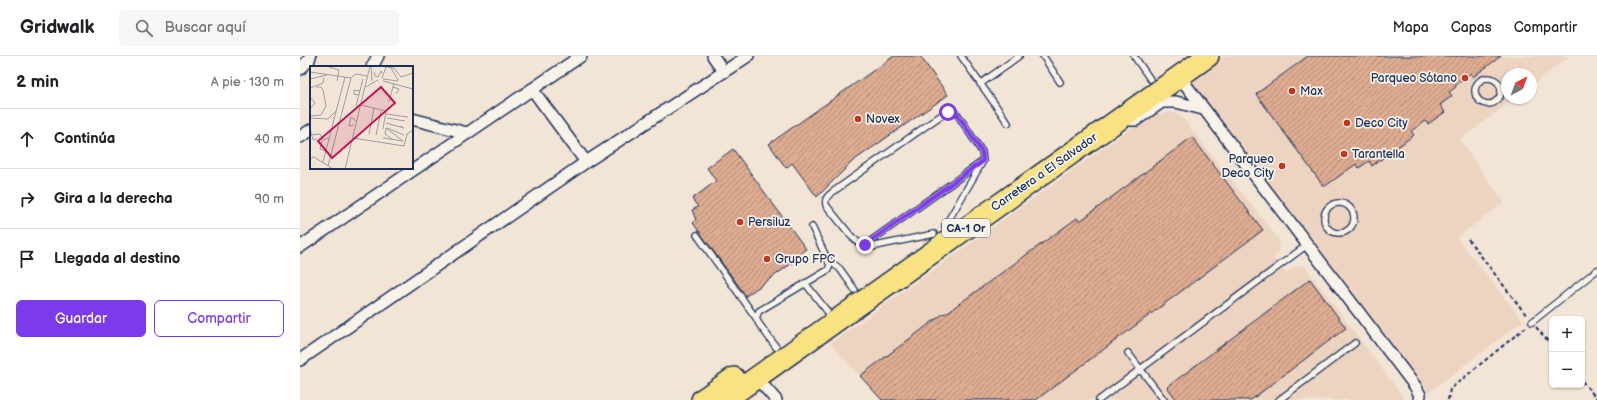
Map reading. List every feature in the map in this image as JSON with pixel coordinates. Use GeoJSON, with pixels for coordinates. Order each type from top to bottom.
{"type":"FeatureCollection","features":[{"type":"Feature","properties":{"kind":"highway","name":"Carretera a El Salvador"},"geometry":{"type":"LineString","coordinates":[[702,400],[1183,56]]}},
{"type":"Feature","properties":{"kind":"highway","name":"Carretera a El Salvador"},"geometry":{"type":"LineString","coordinates":[[725,400],[1116,120],[1208,56]]}},
{"type":"Feature","properties":{"kind":"street"},"geometry":{"type":"LineString","coordinates":[[300,69],[309,60],[310,56]]}},
{"type":"Feature","properties":{"kind":"street"},"geometry":{"type":"LineString","coordinates":[[373,66],[378,56]]}},
{"type":"Feature","properties":{"kind":"street"},"geometry":{"type":"LineString","coordinates":[[300,247],[581,56]]}},
{"type":"Feature","properties":{"kind":"street"},"geometry":{"type":"LineString","coordinates":[[713,56],[724,72]]}},
{"type":"Feature","properties":{"kind":"street"},"geometry":{"type":"LineString","coordinates":[[300,360],[586,162],[748,56]]}},
{"type":"Feature","properties":{"kind":"street"},"geometry":{"type":"LineString","coordinates":[[1179,76],[1416,386],[1420,395],[1419,400]]}},
{"type":"Feature","properties":{"kind":"street"},"geometry":{"type":"LineString","coordinates":[[532,89],[586,162]]}},
{"type":"Feature","properties":{"kind":"street"},"geometry":{"type":"LineString","coordinates":[[1116,120],[1136,120],[1162,102],[1176,102],[1203,109]]}},
{"type":"Feature","properties":{"kind":"street"},"geometry":{"type":"LineString","coordinates":[[413,119],[467,133]]}},
{"type":"Feature","properties":{"kind":"street"},"geometry":{"type":"LineString","coordinates":[[300,137],[310,131]]}},
{"type":"Feature","properties":{"kind":"street"},"geometry":{"type":"LineString","coordinates":[[756,377],[776,400]]}},
{"type":"Feature","properties":{"kind":"lane"},"geometry":{"type":"LineString","coordinates":[[961,56],[1008,124]]}},
{"type":"Feature","properties":{"kind":"lane"},"geometry":{"type":"LineString","coordinates":[[980,84],[1019,56]]}},
{"type":"Feature","properties":{"kind":"lane"},"geometry":{"type":"LineString","coordinates":[[1043,56],[1060,82]]}},
{"type":"Feature","properties":{"kind":"lane"},"geometry":{"type":"LineString","coordinates":[[1134,56],[1150,79]]}},
{"type":"Feature","properties":{"kind":"lane"},"geometry":{"type":"LineString","coordinates":[[1492,78],[1496,80],[1500,86],[1500,95],[1496,101],[1485,103],[1478,98],[1476,94],[1477,85],[1483,79],[1492,78]]}},
{"type":"Feature","properties":{"kind":"lane"},"geometry":{"type":"LineString","coordinates":[[948,112],[953,112],[958,115],[982,152],[983,161],[939,230],[871,247],[860,244],[851,236],[825,202],[827,197],[843,185],[943,114],[948,112]]}},
{"type":"Feature","properties":{"kind":"lane"},"geometry":{"type":"LineString","coordinates":[[865,245],[983,161]]}},
{"type":"Feature","properties":{"kind":"lane"},"geometry":{"type":"LineString","coordinates":[[1336,203],[1346,204],[1352,211],[1354,221],[1352,225],[1345,231],[1335,232],[1325,223],[1324,213],[1331,205],[1336,203]]}},
{"type":"Feature","properties":{"kind":"lane"},"geometry":{"type":"LineString","coordinates":[[812,228],[830,262],[840,269],[855,290]]}},
{"type":"Feature","properties":{"kind":"lane"},"geometry":{"type":"LineString","coordinates":[[698,234],[776,347]]}},
{"type":"Feature","properties":{"kind":"lane"},"geometry":{"type":"LineString","coordinates":[[1099,400],[1307,245]]}},
{"type":"Feature","properties":{"kind":"lane"},"geometry":{"type":"LineString","coordinates":[[756,318],[759,311],[828,270],[830,262]]}},
{"type":"Feature","properties":{"kind":"lane"},"geometry":{"type":"LineString","coordinates":[[1532,322],[1597,270]]}},
{"type":"Feature","properties":{"kind":"lane"},"geometry":{"type":"LineString","coordinates":[[805,283],[827,311]]}},
{"type":"Feature","properties":{"kind":"lane"},"geometry":{"type":"LineString","coordinates":[[1279,400],[1355,343]]}},
{"type":"Feature","properties":{"kind":"lane"},"geometry":{"type":"LineString","coordinates":[[1128,353],[1164,400]]}},
{"type":"Feature","properties":{"kind":"path"},"geometry":{"type":"LineString","coordinates":[[1468,239],[1549,342]]}},
{"type":"Feature","properties":{"kind":"path"},"geometry":{"type":"LineString","coordinates":[[1448,400],[1450,389],[1532,322]]}},
{"type":"Feature","properties":{"kind":"path"},"geometry":{"type":"LineString","coordinates":[[1585,385],[1597,399]]}},
{"type":"Feature","properties":{"kind":"shaded area","name":"Deco City"},"geometry":{"type":"Polygon","coordinates":[[[1224,56],[1570,56],[1537,81],[1537,68],[1501,68],[1501,104],[1507,104],[1460,140],[1504,202],[1457,238],[1523,321],[1429,392],[1189,81],[1224,56]]]}},
{"type":"Feature","properties":{"kind":"shaded area"},"geometry":{"type":"Polygon","coordinates":[[[1171,112],[1180,115],[1277,237],[1279,241],[1278,252],[1274,258],[1286,273],[1296,266],[1304,266],[1306,268],[1401,394],[1403,400],[883,400],[842,357],[831,343],[1151,114],[1154,115],[1171,112]]]}},
{"type":"Feature","properties":{"kind":"building","name":"Novex"},"geometry":{"type":"Polygon","coordinates":[[[894,56],[920,56],[948,95],[853,161],[817,197],[792,163],[786,168],[769,144],[894,56]]]}},
{"type":"Feature","properties":{"kind":"building","name":"Deco City"},"geometry":{"type":"Polygon","coordinates":[[[1308,56],[1501,56],[1473,77],[1471,73],[1455,85],[1456,87],[1449,92],[1452,96],[1440,105],[1445,112],[1428,124],[1425,121],[1411,131],[1414,135],[1372,166],[1369,161],[1359,168],[1356,164],[1324,187],[1256,94],[1308,56]]]}},
{"type":"Feature","properties":{"kind":"building"},"geometry":{"type":"Polygon","coordinates":[[[1192,137],[1263,230],[1036,400],[882,400],[860,376],[944,313],[945,314],[1077,218],[1080,221],[1192,137]]]}},
{"type":"Feature","properties":{"kind":"building","name":"Persiluz"},"geometry":{"type":"Polygon","coordinates":[[[733,149],[806,249],[793,258],[795,261],[746,296],[693,223],[696,220],[692,210],[698,207],[692,199],[716,181],[707,168],[733,149]]]}},
{"type":"Feature","properties":{"kind":"building"},"geometry":{"type":"Polygon","coordinates":[[[1310,279],[1346,328],[1251,400],[1177,400],[1167,387],[1310,279]]]}},
{"type":"Feature","properties":{"kind":"place","name":"Parqueo Sótano"},"geometry":{"type":"Point","coordinates":[1465,78]}},
{"type":"Feature","properties":{"kind":"place","name":"Max"},"geometry":{"type":"Point","coordinates":[1292,91]}},
{"type":"Feature","properties":{"kind":"place","name":"Novex"},"geometry":{"type":"Point","coordinates":[858,119]}},
{"type":"Feature","properties":{"kind":"place","name":"Deco City"},"geometry":{"type":"Point","coordinates":[1347,123]}},
{"type":"Feature","properties":{"kind":"place","name":"Tarantella"},"geometry":{"type":"Point","coordinates":[1344,154]}},
{"type":"Feature","properties":{"kind":"place","name":"Parqueo Deco City"},"geometry":{"type":"Point","coordinates":[1282,166]}},
{"type":"Feature","properties":{"kind":"place","name":"Persiluz"},"geometry":{"type":"Point","coordinates":[740,222]}},
{"type":"Feature","properties":{"kind":"place","name":"Grupo FPC"},"geometry":{"type":"Point","coordinates":[767,259]}},
{"type":"Feature","properties":{"kind":"route"},"geometry":{"type":"LineString","coordinates":[[865,245],[983,161],[982,152],[958,115],[953,112],[948,112]]}}]}
